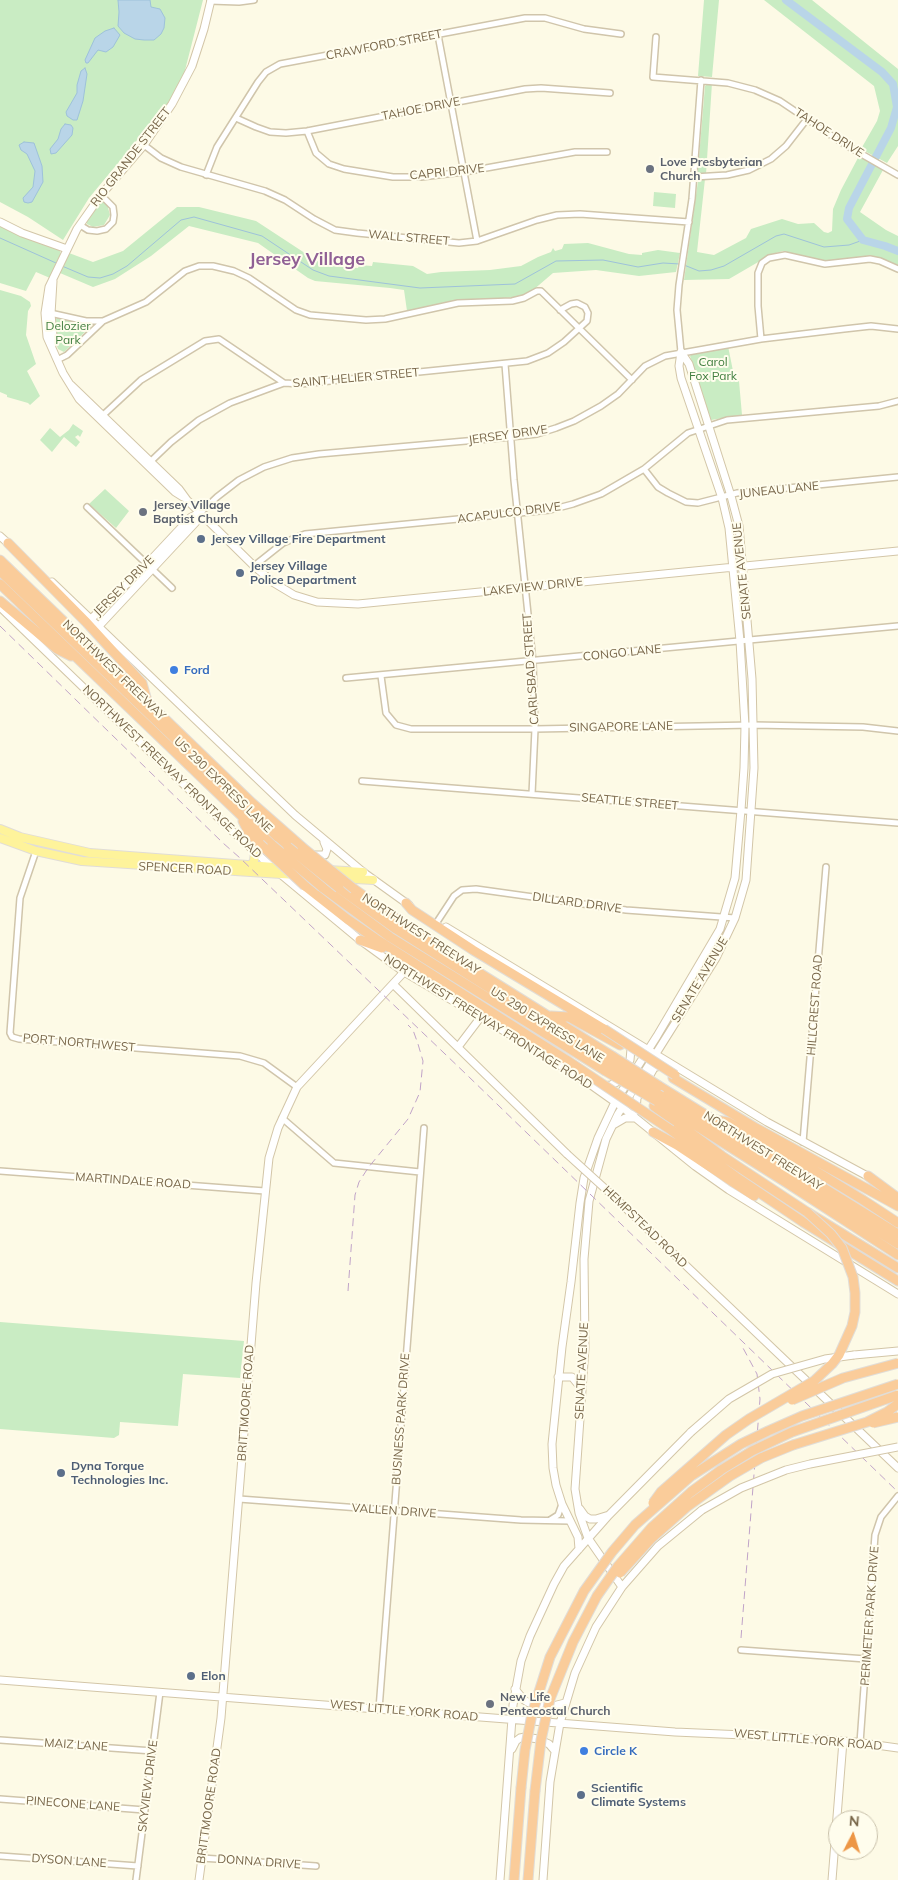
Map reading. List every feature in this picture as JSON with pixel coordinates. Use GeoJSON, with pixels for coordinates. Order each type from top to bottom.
{"type":"FeatureCollection","features":[{"type":"Feature","properties":{"kind":"highway"},"geometry":{"type":"LineString","coordinates":[[8,543],[87,623],[142,683],[147,701]]}},
{"type":"Feature","properties":{"kind":"highway","name":"NORTHWEST FREEWAY"},"geometry":{"type":"LineString","coordinates":[[0,560],[258,808],[302,848],[354,889],[422,937],[549,1016],[608,1063],[640,1092],[712,1120],[898,1234]]}},
{"type":"Feature","properties":{"kind":"highway","name":"US 290 EXPRESS LANE"},"geometry":{"type":"LineString","coordinates":[[0,572],[288,846],[339,888],[396,929],[608,1063],[659,1098],[898,1244]]}},
{"type":"Feature","properties":{"kind":"highway","name":"NORTHWEST FREEWAY"},"geometry":{"type":"LineString","coordinates":[[0,584],[241,816],[322,887],[390,937],[608,1063]]}},
{"type":"Feature","properties":{"kind":"highway"},"geometry":{"type":"LineString","coordinates":[[0,601],[57,649],[78,659]]}},
{"type":"Feature","properties":{"kind":"highway"},"geometry":{"type":"LineString","coordinates":[[241,816],[257,848],[347,919],[568,1061],[803,1222],[898,1281]]}},
{"type":"Feature","properties":{"kind":"highway"},"geometry":{"type":"LineString","coordinates":[[406,903],[412,910],[473,950],[604,1028],[674,1073],[717,1104],[789,1147],[898,1206]]}},
{"type":"Feature","properties":{"kind":"highway"},"geometry":{"type":"LineString","coordinates":[[360,940],[378,946],[534,1043],[549,1049]]}},
{"type":"Feature","properties":{"kind":"highway"},"geometry":{"type":"LineString","coordinates":[[549,1016],[569,1017],[674,1073]]}},
{"type":"Feature","properties":{"kind":"highway"},"geometry":{"type":"LineString","coordinates":[[659,1098],[722,1156],[898,1268]]}},
{"type":"Feature","properties":{"kind":"highway","name":"NORTHWEST FREEWAY"},"geometry":{"type":"LineString","coordinates":[[659,1098],[898,1255]]}},
{"type":"Feature","properties":{"kind":"highway"},"geometry":{"type":"LineString","coordinates":[[712,1120],[728,1122],[809,1167],[898,1223]]}},
{"type":"Feature","properties":{"kind":"highway"},"geometry":{"type":"LineString","coordinates":[[653,1132],[677,1145],[782,1214],[803,1222]]}},
{"type":"Feature","properties":{"kind":"highway"},"geometry":{"type":"LineString","coordinates":[[868,1176],[898,1198]]}},
{"type":"Feature","properties":{"kind":"highway"},"geometry":{"type":"LineString","coordinates":[[863,1200],[875,1203],[898,1217]]}},
{"type":"Feature","properties":{"kind":"highway"},"geometry":{"type":"LineString","coordinates":[[514,1880],[521,1788],[528,1732],[537,1695],[550,1657],[584,1591],[612,1552],[661,1492],[705,1452],[749,1419],[814,1381],[832,1364],[847,1341],[855,1312],[853,1277],[842,1248],[831,1234],[808,1212]]}},
{"type":"Feature","properties":{"kind":"highway"},"geometry":{"type":"LineString","coordinates":[[685,1470],[736,1433],[785,1403],[843,1378],[898,1363]]}},
{"type":"Feature","properties":{"kind":"highway"},"geometry":{"type":"LineString","coordinates":[[634,1525],[691,1476],[768,1430],[802,1416],[898,1384]]}},
{"type":"Feature","properties":{"kind":"highway"},"geometry":{"type":"LineString","coordinates":[[528,1880],[541,1740],[553,1690],[573,1642],[597,1596],[618,1566],[647,1532],[679,1501],[714,1474],[752,1451],[785,1435],[898,1395]]}},
{"type":"Feature","properties":{"kind":"highway"},"geometry":{"type":"LineString","coordinates":[[597,1596],[605,1593],[630,1561],[660,1530],[694,1501],[730,1476],[755,1461],[782,1449],[853,1426],[880,1415],[898,1404]]}},
{"type":"Feature","properties":{"kind":"highway"},"geometry":{"type":"LineString","coordinates":[[853,1426],[898,1417]]}},
{"type":"Feature","properties":{"kind":"main road","name":"RIO GRANDE STREET"},"geometry":{"type":"LineString","coordinates":[[200,513],[187,500],[175,492],[149,463],[101,417],[78,399],[57,360],[52,345],[53,336],[48,313],[53,281],[57,270],[80,225],[101,195],[144,145],[172,104],[192,66],[204,29],[210,0]]}},
{"type":"Feature","properties":{"kind":"main road"},"geometry":{"type":"LineString","coordinates":[[0,222],[22,233],[67,249]]}},
{"type":"Feature","properties":{"kind":"main road","name":"SENATE AVENUE"},"geometry":{"type":"LineString","coordinates":[[622,1587],[588,1538],[577,1503],[575,1476],[585,1348],[584,1259],[589,1201],[604,1147],[622,1107],[716,958],[735,918],[746,880],[754,768],[752,679],[738,526],[731,496],[689,364],[681,352]]}},
{"type":"Feature","properties":{"kind":"main road","name":"SENATE AVENUE"},"geometry":{"type":"LineString","coordinates":[[578,1549],[578,1537],[562,1504],[556,1485],[552,1460],[552,1444],[558,1377],[582,1191],[592,1151],[614,1102],[711,947],[724,917],[735,878],[741,810],[745,726],[740,641],[729,528],[722,498],[681,378],[679,366],[681,352]]}},
{"type":"Feature","properties":{"kind":"main road","name":"LAKEVIEW DRIVE"},"geometry":{"type":"LineString","coordinates":[[200,513],[274,583],[294,595],[316,602],[358,604],[898,551]]}},
{"type":"Feature","properties":{"kind":"main road","name":"JERSEY DRIVE"},"geometry":{"type":"LineString","coordinates":[[99,626],[191,517],[200,513]]}},
{"type":"Feature","properties":{"kind":"main road"},"geometry":{"type":"LineString","coordinates":[[0,536],[99,626],[319,836],[362,872],[436,922],[648,1049],[674,1073],[898,1193]]}},
{"type":"Feature","properties":{"kind":"main road","name":"JERSEY DRIVE"},"geometry":{"type":"LineString","coordinates":[[91,619],[149,566]]}},
{"type":"Feature","properties":{"kind":"main road","name":"NORTHWEST FREEWAY FRONTAGE ROAD"},"geometry":{"type":"LineString","coordinates":[[0,607],[231,830],[257,848],[272,867],[360,940],[404,972],[536,1050],[622,1107],[695,1166],[729,1190],[898,1294]]}},
{"type":"Feature","properties":{"kind":"main road","name":"SPENCER ROAD"},"geometry":{"type":"LineString","coordinates":[[0,829],[20,837],[90,852],[272,867],[362,872]]}},
{"type":"Feature","properties":{"kind":"main road"},"geometry":{"type":"LineString","coordinates":[[231,830],[263,852],[271,855],[325,855],[326,846],[319,836]]}},
{"type":"Feature","properties":{"kind":"main road"},"geometry":{"type":"LineString","coordinates":[[20,837],[32,844],[36,851],[45,849],[63,854],[90,852]]}},
{"type":"Feature","properties":{"kind":"main road","name":"SPENCER ROAD"},"geometry":{"type":"LineString","coordinates":[[0,838],[36,851],[102,864],[373,880]]}},
{"type":"Feature","properties":{"kind":"main road"},"geometry":{"type":"LineString","coordinates":[[251,865],[257,848]]}},
{"type":"Feature","properties":{"kind":"main road","name":"BRITTMOORE ROAD"},"geometry":{"type":"LineString","coordinates":[[199,1880],[222,1697],[256,1280],[269,1158],[282,1118],[297,1086],[404,972]]}},
{"type":"Feature","properties":{"kind":"main road","name":"HEMPSTEAD ROAD"},"geometry":{"type":"LineString","coordinates":[[393,984],[567,1154],[898,1468]]}},
{"type":"Feature","properties":{"kind":"main road"},"geometry":{"type":"LineString","coordinates":[[458,1047],[480,1018]]}},
{"type":"Feature","properties":{"kind":"main road"},"geometry":{"type":"LineString","coordinates":[[591,1086],[605,1086],[615,1083],[630,1060],[631,1050],[621,1032]]}},
{"type":"Feature","properties":{"kind":"main road"},"geometry":{"type":"LineString","coordinates":[[644,1125],[636,1113],[637,1098],[654,1068],[661,1065]]}},
{"type":"Feature","properties":{"kind":"main road"},"geometry":{"type":"LineString","coordinates":[[613,1125],[625,1118],[635,1118]]}},
{"type":"Feature","properties":{"kind":"main road"},"geometry":{"type":"LineString","coordinates":[[500,1880],[511,1720],[516,1688],[522,1661],[544,1605],[564,1566],[609,1515],[691,1432],[729,1399],[772,1374],[825,1359],[898,1351]]}},
{"type":"Feature","properties":{"kind":"main road"},"geometry":{"type":"LineString","coordinates":[[558,1377],[572,1377],[582,1388]]}},
{"type":"Feature","properties":{"kind":"main road"},"geometry":{"type":"LineString","coordinates":[[542,1880],[550,1782],[565,1704],[575,1673],[596,1627],[622,1587],[658,1546],[702,1510],[741,1488],[786,1470],[898,1447]]}},
{"type":"Feature","properties":{"kind":"main road"},"geometry":{"type":"LineString","coordinates":[[577,1503],[588,1518],[596,1519],[609,1515]]}},
{"type":"Feature","properties":{"kind":"main road","name":"WEST LITTLE YORK ROAD"},"geometry":{"type":"LineString","coordinates":[[0,1680],[675,1732],[749,1734],[898,1748]]}},
{"type":"Feature","properties":{"kind":"main road"},"geometry":{"type":"LineString","coordinates":[[516,1688],[524,1700],[529,1703],[549,1707],[565,1704]]}},
{"type":"Feature","properties":{"kind":"main road"},"geometry":{"type":"LineString","coordinates":[[510,1753],[516,1741],[525,1737],[538,1739],[549,1744],[555,1751]]}},
{"type":"Feature","properties":{"kind":"main road"},"geometry":{"type":"LineString","coordinates":[[832,1880],[843,1742]]}},
{"type":"Feature","properties":{"kind":"street"},"geometry":{"type":"LineString","coordinates":[[210,0],[239,2],[254,0]]}},
{"type":"Feature","properties":{"kind":"street","name":"CRAWFORD STREET"},"geometry":{"type":"LineString","coordinates":[[206,175],[214,152],[266,72],[280,64],[525,18],[545,18],[584,29],[621,34]]}},
{"type":"Feature","properties":{"kind":"street"},"geometry":{"type":"LineString","coordinates":[[438,35],[477,241]]}},
{"type":"Feature","properties":{"kind":"street","name":"TAHOE DRIVE"},"geometry":{"type":"LineString","coordinates":[[656,37],[653,76],[728,83],[755,90],[780,101],[863,156],[898,175]]}},
{"type":"Feature","properties":{"kind":"street","name":"SENATE AVENUE"},"geometry":{"type":"LineString","coordinates":[[681,352],[678,310],[680,271],[689,222],[701,80]]}},
{"type":"Feature","properties":{"kind":"street","name":"TAHOE DRIVE"},"geometry":{"type":"LineString","coordinates":[[236,118],[256,128],[270,132],[286,133],[307,131],[451,103],[541,88],[610,93]]}},
{"type":"Feature","properties":{"kind":"street"},"geometry":{"type":"LineString","coordinates":[[694,176],[727,175],[749,170],[785,147],[807,119]]}},
{"type":"Feature","properties":{"kind":"street","name":"CAPRI DRIVE"},"geometry":{"type":"LineString","coordinates":[[307,131],[316,152],[329,164],[344,169],[393,177],[421,177],[464,172],[575,152],[607,152]]}},
{"type":"Feature","properties":{"kind":"street","name":"WALL STREET"},"geometry":{"type":"LineString","coordinates":[[144,145],[160,158],[181,167],[265,191],[285,200],[335,230],[357,234],[459,243],[477,241],[557,215],[580,214],[689,222]]}},
{"type":"Feature","properties":{"kind":"street"},"geometry":{"type":"LineString","coordinates":[[80,225],[88,230],[97,231],[106,229],[113,222],[113,207],[101,195]]}},
{"type":"Feature","properties":{"kind":"street"},"geometry":{"type":"LineString","coordinates":[[761,339],[758,273],[762,263],[770,258],[785,255],[825,264],[870,259],[898,269]]}},
{"type":"Feature","properties":{"kind":"street"},"geometry":{"type":"LineString","coordinates":[[57,360],[67,355],[88,333],[103,321],[146,302],[184,271],[199,266],[213,266],[234,271],[249,278],[296,310],[310,315],[366,320],[385,319],[458,303],[512,301],[541,291],[632,380]]}},
{"type":"Feature","properties":{"kind":"street"},"geometry":{"type":"LineString","coordinates":[[560,310],[577,303],[585,307],[588,313],[587,321],[579,329]]}},
{"type":"Feature","properties":{"kind":"street"},"geometry":{"type":"LineString","coordinates":[[48,313],[86,321],[103,321]]}},
{"type":"Feature","properties":{"kind":"street","name":"JERSEY DRIVE"},"geometry":{"type":"LineString","coordinates":[[200,513],[239,480],[264,467],[292,458],[536,434],[574,421],[606,402],[618,394],[652,362],[665,356],[761,339],[871,326],[898,327]]}},
{"type":"Feature","properties":{"kind":"street","name":"SAINT HELIER STREET"},"geometry":{"type":"LineString","coordinates":[[149,463],[170,442],[198,420],[230,403],[284,383],[301,384],[527,361],[548,353],[579,329]]}},
{"type":"Feature","properties":{"kind":"street"},"geometry":{"type":"LineString","coordinates":[[101,417],[141,380],[206,340],[219,339],[284,383]]}},
{"type":"Feature","properties":{"kind":"street","name":"CARLSBAD STREET"},"geometry":{"type":"LineString","coordinates":[[505,364],[533,662],[535,729],[532,794]]}},
{"type":"Feature","properties":{"kind":"street","name":"ACAPULCO DRIVE"},"geometry":{"type":"LineString","coordinates":[[254,566],[283,543],[305,534],[550,510],[573,504],[601,494],[644,469],[688,433],[708,425],[748,417],[879,406],[898,401]]}},
{"type":"Feature","properties":{"kind":"street","name":"JUNEAU LANE"},"geometry":{"type":"LineString","coordinates":[[644,469],[658,487],[686,502],[698,504],[737,493],[898,477]]}},
{"type":"Feature","properties":{"kind":"street"},"geometry":{"type":"LineString","coordinates":[[87,507],[172,588]]}},
{"type":"Feature","properties":{"kind":"street","name":"CONGO LANE"},"geometry":{"type":"LineString","coordinates":[[346,678],[533,662],[898,626]]}},
{"type":"Feature","properties":{"kind":"street","name":"SINGAPORE LANE"},"geometry":{"type":"LineString","coordinates":[[381,676],[386,713],[396,725],[411,729],[753,725],[863,727],[898,731]]}},
{"type":"Feature","properties":{"kind":"street","name":"SEATTLE STREET"},"geometry":{"type":"LineString","coordinates":[[362,781],[898,823]]}},
{"type":"Feature","properties":{"kind":"street","name":"PORT NORTHWEST"},"geometry":{"type":"LineString","coordinates":[[36,851],[20,898],[10,1027],[12,1036],[19,1039],[240,1056],[264,1063],[297,1086]]}},
{"type":"Feature","properties":{"kind":"street","name":"HILLCREST ROAD"},"geometry":{"type":"LineString","coordinates":[[803,1142],[826,867]]}},
{"type":"Feature","properties":{"kind":"street","name":"DILLARD DRIVE"},"geometry":{"type":"LineString","coordinates":[[436,922],[454,896],[462,890],[476,889],[626,910],[735,918]]}},
{"type":"Feature","properties":{"kind":"street"},"geometry":{"type":"LineString","coordinates":[[282,1118],[334,1163],[420,1172]]}},
{"type":"Feature","properties":{"kind":"street","name":"BUSINESS PARK DRIVE"},"geometry":{"type":"LineString","coordinates":[[379,1709],[424,1128]]}},
{"type":"Feature","properties":{"kind":"street","name":"MARTINDALE ROAD"},"geometry":{"type":"LineString","coordinates":[[0,1171],[265,1191]]}},
{"type":"Feature","properties":{"kind":"street","name":"PERIMETER PARK DRIVE"},"geometry":{"type":"LineString","coordinates":[[860,1743],[875,1536],[881,1517],[898,1496]]}},
{"type":"Feature","properties":{"kind":"street","name":"VALLEN DRIVE"},"geometry":{"type":"LineString","coordinates":[[239,1499],[521,1520],[570,1521]]}},
{"type":"Feature","properties":{"kind":"street"},"geometry":{"type":"LineString","coordinates":[[550,1520],[558,1515],[562,1504]]}},
{"type":"Feature","properties":{"kind":"street"},"geometry":{"type":"LineString","coordinates":[[741,1650],[866,1659]]}},
{"type":"Feature","properties":{"kind":"street","name":"SKYVIEW DRIVE"},"geometry":{"type":"LineString","coordinates":[[136,1880],[160,1692]]}},
{"type":"Feature","properties":{"kind":"street","name":"MAIZ LANE"},"geometry":{"type":"LineString","coordinates":[[0,1740],[153,1751]]}},
{"type":"Feature","properties":{"kind":"street","name":"PINECONE LANE"},"geometry":{"type":"LineString","coordinates":[[0,1799],[145,1810]]}},
{"type":"Feature","properties":{"kind":"street","name":"DYSON LANE"},"geometry":{"type":"LineString","coordinates":[[0,1856],[138,1866]]}},
{"type":"Feature","properties":{"kind":"street","name":"DONNA DRIVE"},"geometry":{"type":"LineString","coordinates":[[202,1858],[316,1866]]}},
{"type":"Feature","properties":{"kind":"green space"},"geometry":{"type":"Polygon","coordinates":[[[0,0],[203,0],[183,78],[172,98],[89,198],[63,240],[28,217],[0,202],[0,0]]]}},
{"type":"Feature","properties":{"kind":"green space"},"geometry":{"type":"Polygon","coordinates":[[[704,0],[719,0],[712,77],[698,76],[704,0]]]}},
{"type":"Feature","properties":{"kind":"green space"},"geometry":{"type":"Polygon","coordinates":[[[764,0],[812,0],[898,69],[898,146],[887,163],[861,149],[877,121],[880,111],[874,86],[764,0]]]}},
{"type":"Feature","properties":{"kind":"green space"},"geometry":{"type":"Polygon","coordinates":[[[708,83],[712,83],[709,129],[706,174],[702,174],[698,172],[698,169],[705,86],[708,83]]]}},
{"type":"Feature","properties":{"kind":"green space"},"geometry":{"type":"Polygon","coordinates":[[[859,156],[883,170],[860,212],[898,236],[898,266],[876,257],[824,261],[783,251],[772,254],[729,279],[684,280],[699,179],[705,179],[697,252],[714,255],[746,238],[751,229],[782,219],[798,224],[814,223],[824,232],[832,231],[833,209],[859,156]]]}},
{"type":"Feature","properties":{"kind":"green space"},"geometry":{"type":"Polygon","coordinates":[[[654,192],[676,194],[675,208],[653,206],[654,192]]]}},
{"type":"Feature","properties":{"kind":"green space"},"geometry":{"type":"Polygon","coordinates":[[[99,201],[104,201],[107,204],[110,215],[104,225],[93,227],[87,224],[86,221],[99,201]]]}},
{"type":"Feature","properties":{"kind":"green space"},"geometry":{"type":"Polygon","coordinates":[[[177,207],[199,207],[256,221],[317,261],[331,266],[358,268],[359,265],[372,266],[373,262],[413,266],[427,274],[490,270],[521,266],[551,252],[553,248],[555,251],[562,249],[564,244],[588,243],[629,254],[642,255],[642,253],[658,250],[680,253],[676,272],[639,276],[596,270],[553,273],[532,291],[520,297],[450,301],[407,311],[404,290],[315,281],[258,243],[189,226],[151,256],[115,279],[93,287],[60,273],[69,253],[93,262],[123,251],[177,207]]]}},
{"type":"Feature","properties":{"kind":"green space"},"geometry":{"type":"Polygon","coordinates":[[[0,226],[59,249],[61,254],[50,278],[36,272],[26,291],[0,283],[0,226]]]}},
{"type":"Feature","properties":{"kind":"green space"},"geometry":{"type":"Polygon","coordinates":[[[0,290],[21,296],[30,302],[26,335],[36,364],[27,371],[40,396],[30,405],[7,397],[7,395],[0,392],[0,290]]]}},
{"type":"Feature","properties":{"kind":"green space","name":"Delozier Park"},"geometry":{"type":"Polygon","coordinates":[[[57,318],[83,323],[87,326],[87,330],[64,352],[58,349],[55,340],[54,321],[57,318]]]}},
{"type":"Feature","properties":{"kind":"green space","name":"Carol Fox Park"},"geometry":{"type":"Polygon","coordinates":[[[728,346],[735,381],[739,381],[742,415],[711,420],[690,356],[695,352],[728,346]]]}},
{"type":"Feature","properties":{"kind":"green space"},"geometry":{"type":"Polygon","coordinates":[[[73,424],[83,431],[80,437],[78,435],[75,437],[80,442],[76,447],[64,437],[52,452],[40,440],[50,428],[60,437],[73,424]]]}},
{"type":"Feature","properties":{"kind":"green space"},"geometry":{"type":"Polygon","coordinates":[[[105,489],[129,511],[116,528],[89,504],[105,489]]]}},
{"type":"Feature","properties":{"kind":"green space"},"geometry":{"type":"Polygon","coordinates":[[[0,1322],[244,1341],[240,1378],[183,1374],[178,1426],[120,1422],[119,1435],[114,1438],[0,1429],[0,1322]]]}},
{"type":"Feature","properties":{"kind":"water"},"geometry":{"type":"Polygon","coordinates":[[[118,0],[150,0],[151,7],[160,9],[165,18],[161,34],[154,40],[144,40],[135,39],[124,33],[118,26],[118,0]]]}},
{"type":"Feature","properties":{"kind":"water"},"geometry":{"type":"Polygon","coordinates":[[[114,28],[120,35],[113,47],[106,52],[98,50],[86,63],[85,60],[95,38],[105,31],[114,28]]]}},
{"type":"Feature","properties":{"kind":"water"},"geometry":{"type":"Polygon","coordinates":[[[85,68],[87,74],[83,101],[77,120],[73,120],[67,116],[66,112],[77,93],[81,71],[85,68]]]}},
{"type":"Feature","properties":{"kind":"water"},"geometry":{"type":"Polygon","coordinates":[[[65,124],[71,125],[73,128],[72,135],[56,153],[51,154],[50,149],[58,139],[61,129],[65,124]]]}},
{"type":"Feature","properties":{"kind":"water"},"geometry":{"type":"Polygon","coordinates":[[[24,142],[34,143],[42,166],[43,182],[32,202],[28,203],[24,202],[23,198],[33,187],[35,171],[27,154],[21,150],[19,145],[24,142]]]}},
{"type":"Feature","properties":{"kind":"waterway"},"geometry":{"type":"LineString","coordinates":[[786,0],[882,72],[893,84],[897,107],[891,128],[849,208],[847,219],[863,240],[898,251]]}},
{"type":"Feature","properties":{"kind":"waterway"},"geometry":{"type":"LineString","coordinates":[[62,266],[88,277],[100,278],[113,274],[127,266],[181,220],[194,217],[262,236],[313,270],[329,276],[420,288],[515,284],[556,261],[603,260],[638,267],[663,263],[680,264]]}},
{"type":"Feature","properties":{"kind":"waterway"},"geometry":{"type":"LineString","coordinates":[[684,265],[699,271],[724,266],[776,236],[784,234],[824,247],[849,245],[863,240]]}},
{"type":"Feature","properties":{"kind":"waterway"},"geometry":{"type":"LineString","coordinates":[[0,238],[56,263]]}},
{"type":"Feature","properties":{"kind":"railway"},"geometry":{"type":"LineString","coordinates":[[0,626],[898,1492]]}},
{"type":"Feature","properties":{"kind":"railway"},"geometry":{"type":"LineString","coordinates":[[348,1291],[355,1195],[359,1182],[408,1119],[420,1092],[423,1061],[413,1030],[408,1025]]}},
{"type":"Feature","properties":{"kind":"railway"},"geometry":{"type":"LineString","coordinates":[[741,1638],[760,1399],[757,1374],[743,1348]]}},
{"type":"Feature","properties":{"kind":"place","name":"Love Presbyterian Church"},"geometry":{"type":"Point","coordinates":[650,169]}},
{"type":"Feature","properties":{"kind":"place","name":"Jersey Village Baptist Church"},"geometry":{"type":"Point","coordinates":[143,512]}},
{"type":"Feature","properties":{"kind":"place","name":"Jersey Village Fire Department"},"geometry":{"type":"Point","coordinates":[201,539]}},
{"type":"Feature","properties":{"kind":"place","name":"Jersey Village Police Department"},"geometry":{"type":"Point","coordinates":[240,573]}},
{"type":"Feature","properties":{"kind":"place","name":"Ford"},"geometry":{"type":"Point","coordinates":[174,670]}},
{"type":"Feature","properties":{"kind":"place","name":"Dyna Torque Technologies Inc."},"geometry":{"type":"Point","coordinates":[61,1473]}},
{"type":"Feature","properties":{"kind":"place","name":"Elon"},"geometry":{"type":"Point","coordinates":[191,1676]}},
{"type":"Feature","properties":{"kind":"place","name":"New Life Pentecostal Church"},"geometry":{"type":"Point","coordinates":[490,1704]}},
{"type":"Feature","properties":{"kind":"place","name":"Circle K"},"geometry":{"type":"Point","coordinates":[584,1751]}},
{"type":"Feature","properties":{"kind":"place","name":"Scientific Climate Systems"},"geometry":{"type":"Point","coordinates":[581,1795]}},
{"type":"Feature","properties":{"kind":"district","name":"Jersey Village"},"geometry":{"type":"Point","coordinates":[307,260]}}]}
